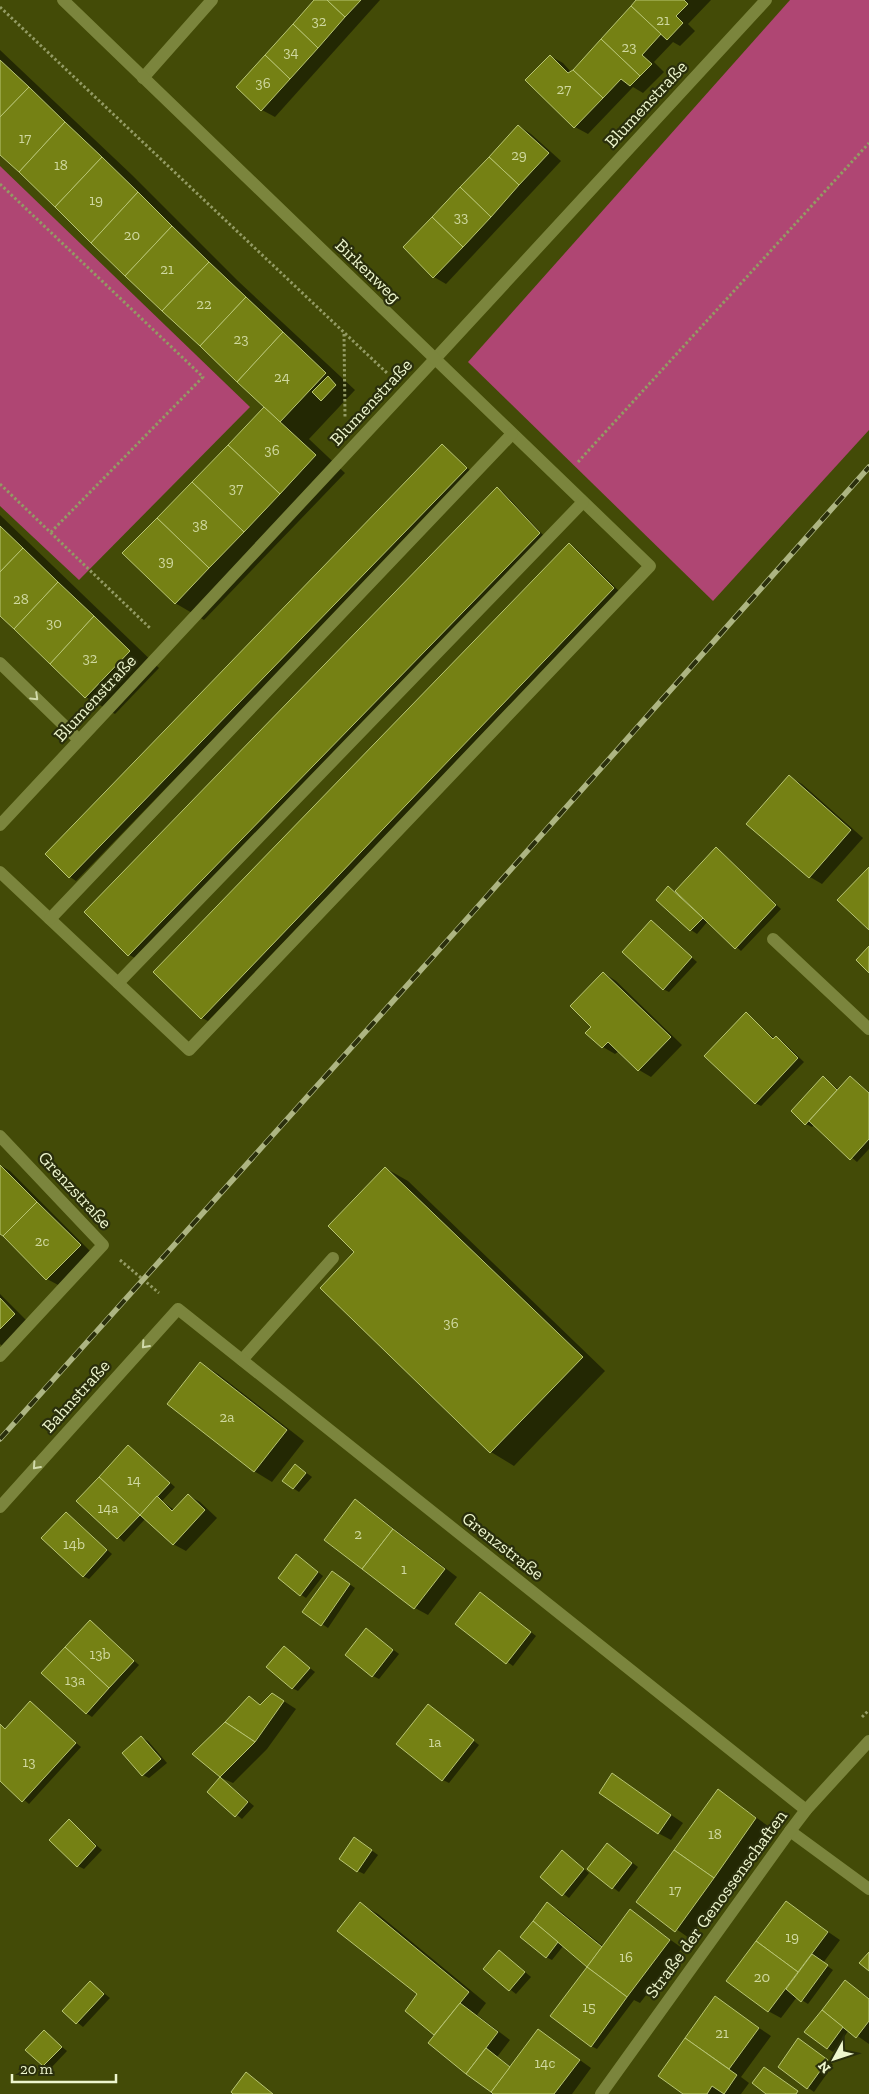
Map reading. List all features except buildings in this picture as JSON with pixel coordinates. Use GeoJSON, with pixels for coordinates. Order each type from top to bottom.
{"type":"FeatureCollection","features":[{"type":"Feature","properties":{"kind":"street","name":"Birkenweg"},"geometry":{"type":"LineString","coordinates":[[63,0],[434,360],[650,566],[189,1050],[118,983]]}},
{"type":"Feature","properties":{"kind":"street"},"geometry":{"type":"LineString","coordinates":[[143,78],[212,0]]}},
{"type":"Feature","properties":{"kind":"street","name":"Blumenstraße"},"geometry":{"type":"LineString","coordinates":[[0,825],[346,455],[766,0]]}},
{"type":"Feature","properties":{"kind":"street"},"geometry":{"type":"LineString","coordinates":[[50,919],[512,434]]}},
{"type":"Feature","properties":{"kind":"street"},"geometry":{"type":"LineString","coordinates":[[0,872],[118,983],[583,502]]}},
{"type":"Feature","properties":{"kind":"street"},"geometry":{"type":"LineString","coordinates":[[0,663],[79,740]]}},
{"type":"Feature","properties":{"kind":"street"},"geometry":{"type":"LineString","coordinates":[[773,939],[869,1029]]}},
{"type":"Feature","properties":{"kind":"street","name":"Grenzstraße"},"geometry":{"type":"LineString","coordinates":[[0,1136],[103,1245],[0,1356]]}},
{"type":"Feature","properties":{"kind":"street"},"geometry":{"type":"LineString","coordinates":[[242,1360],[333,1258]]}},
{"type":"Feature","properties":{"kind":"street","name":"Grenzstraße"},"geometry":{"type":"LineString","coordinates":[[178,1309],[806,1810]]}},
{"type":"Feature","properties":{"kind":"street","name":"Bahnstraße"},"geometry":{"type":"LineString","coordinates":[[0,1507],[178,1309]]}},
{"type":"Feature","properties":{"kind":"street","name":"Straße der Genossenschaften"},"geometry":{"type":"LineString","coordinates":[[601,2094],[790,1831],[806,1810],[869,1741]]}},
{"type":"Feature","properties":{"kind":"street"},"geometry":{"type":"LineString","coordinates":[[790,1831],[869,1889]]}},
{"type":"Feature","properties":{"kind":"path"},"geometry":{"type":"LineString","coordinates":[[0,7],[406,390]]}},
{"type":"Feature","properties":{"kind":"path"},"geometry":{"type":"LineString","coordinates":[[561,481],[869,143]]}},
{"type":"Feature","properties":{"kind":"path"},"geometry":{"type":"LineString","coordinates":[[0,184],[203,377],[51,532]]}},
{"type":"Feature","properties":{"kind":"path"},"geometry":{"type":"LineString","coordinates":[[344,333],[346,455]]}},
{"type":"Feature","properties":{"kind":"path"},"geometry":{"type":"LineString","coordinates":[[0,484],[168,646]]}},
{"type":"Feature","properties":{"kind":"path"},"geometry":{"type":"LineString","coordinates":[[103,1245],[178,1309]]}},
{"type":"Feature","properties":{"kind":"shaded area"},"geometry":{"type":"Polygon","coordinates":[[[790,0],[869,0],[869,430],[713,601],[468,362],[790,0]]]}},
{"type":"Feature","properties":{"kind":"shaded area"},"geometry":{"type":"Polygon","coordinates":[[[0,166],[250,407],[79,580],[0,506],[0,166]]]}},
{"type":"Feature","properties":{"kind":"railway"},"geometry":{"type":"LineString","coordinates":[[0,1439],[869,467]]}}]}
